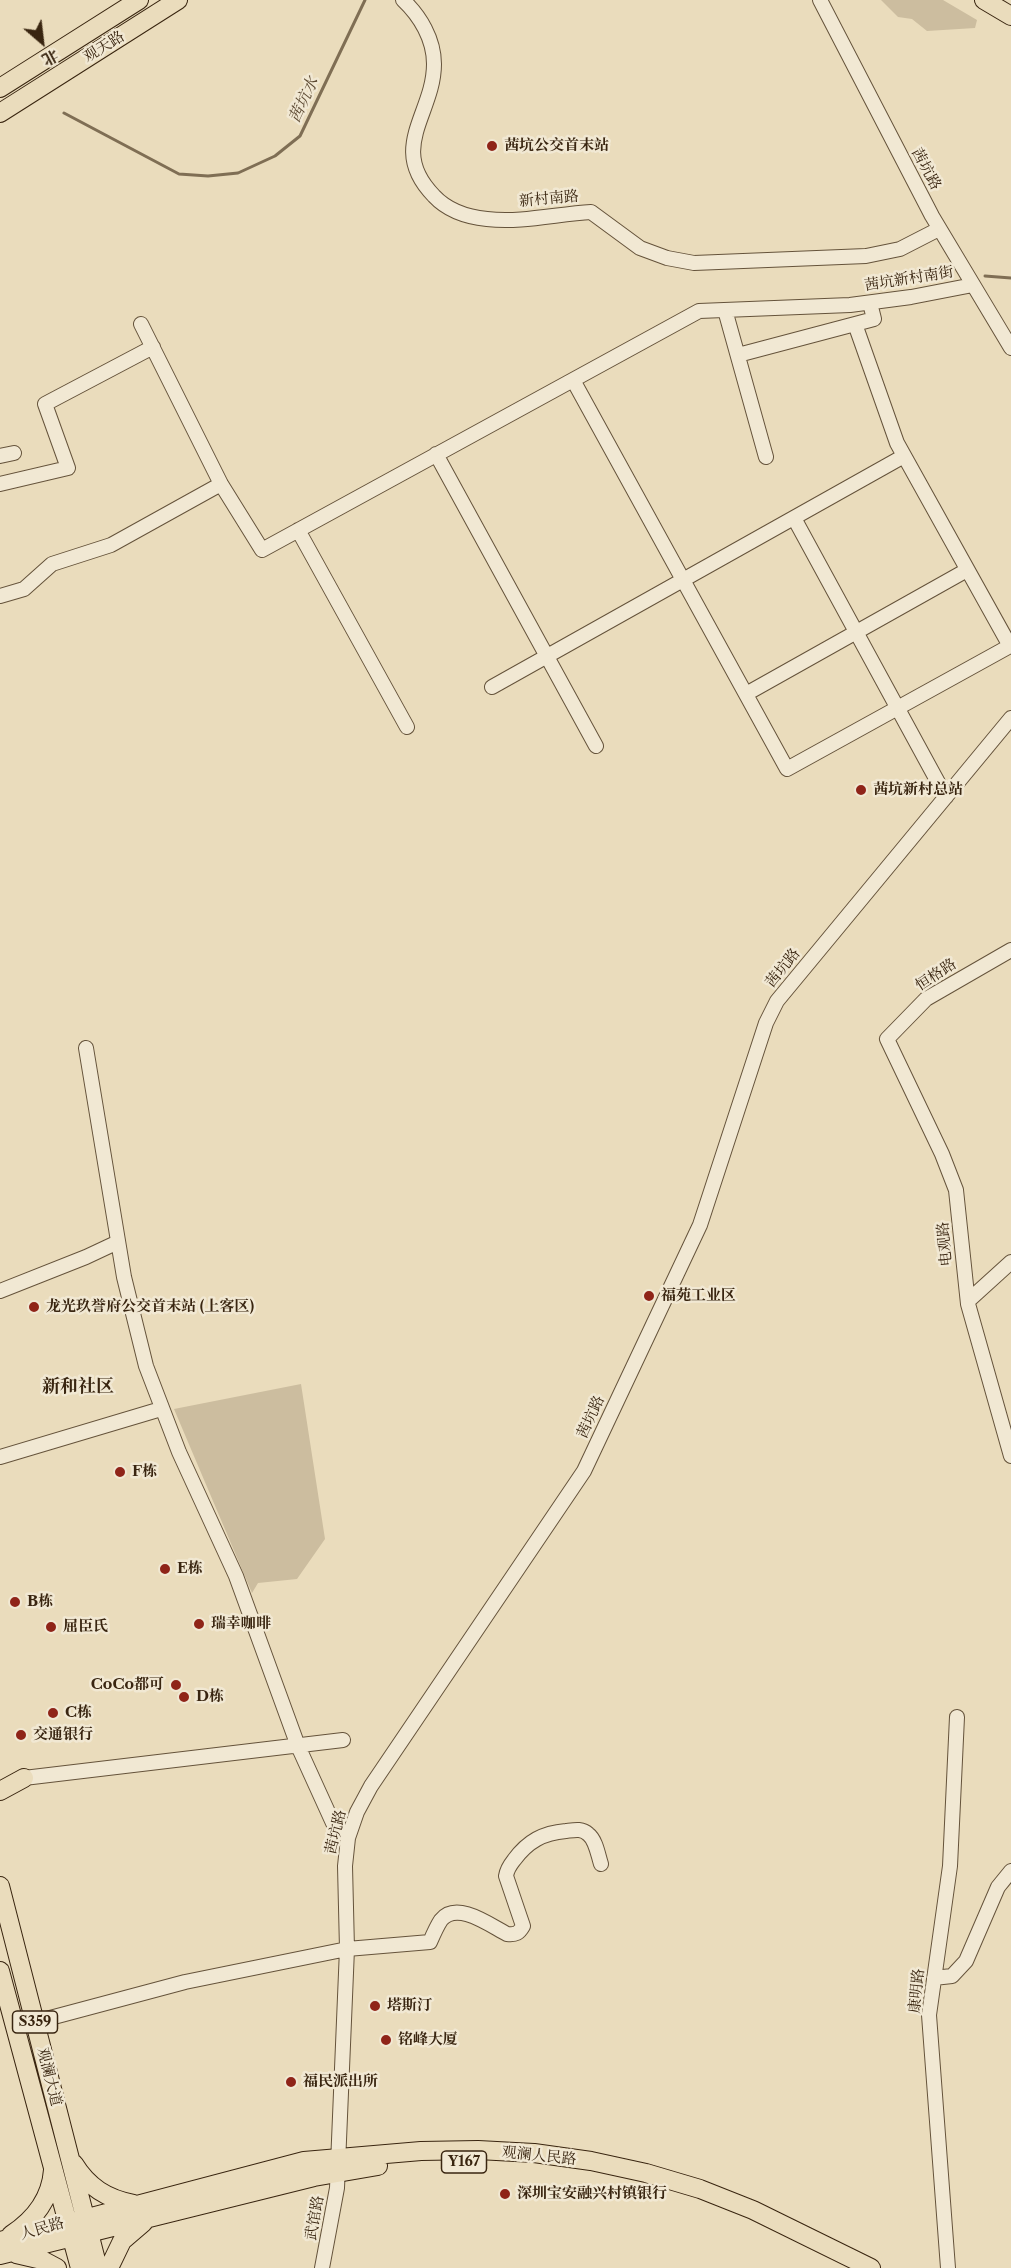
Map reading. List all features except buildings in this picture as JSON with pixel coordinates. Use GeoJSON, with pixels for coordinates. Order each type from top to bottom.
{"type":"FeatureCollection","features":[{"type":"Feature","properties":{"kind":"main road","name":"观天路"},"geometry":{"type":"LineString","coordinates":[[0,88],[139,0]]}},
{"type":"Feature","properties":{"kind":"main road","name":"观天路"},"geometry":{"type":"LineString","coordinates":[[0,113],[178,0]]}},
{"type":"Feature","properties":{"kind":"main road"},"geometry":{"type":"LineString","coordinates":[[984,0],[1011,16]]}},
{"type":"Feature","properties":{"kind":"main road"},"geometry":{"type":"LineString","coordinates":[[0,1774],[24,1778]]}},
{"type":"Feature","properties":{"kind":"main road"},"geometry":{"type":"LineString","coordinates":[[0,1791],[24,1778]]}},
{"type":"Feature","properties":{"kind":"main road","name":"观澜大道"},"geometry":{"type":"LineString","coordinates":[[0,1886],[35,2022],[61,2160]]}},
{"type":"Feature","properties":{"kind":"main road","name":"观澜大道"},"geometry":{"type":"LineString","coordinates":[[0,1971],[61,2160],[79,2228],[98,2268]]}},
{"type":"Feature","properties":{"kind":"main road","name":"观澜人民路"},"geometry":{"type":"LineString","coordinates":[[79,2228],[151,2218],[338,2166],[421,2151],[478,2150],[534,2153],[591,2161],[646,2173],[710,2193],[753,2210],[871,2268]]}},
{"type":"Feature","properties":{"kind":"main road"},"geometry":{"type":"LineString","coordinates":[[2,2248],[39,2210],[61,2160],[99,2191],[122,2202],[138,2204]]}},
{"type":"Feature","properties":{"kind":"main road","name":"观澜人民路"},"geometry":{"type":"LineString","coordinates":[[79,2228],[138,2204],[304,2162],[366,2168],[422,2162],[478,2162],[533,2165],[643,2184],[696,2200],[748,2220],[845,2268]]}},
{"type":"Feature","properties":{"kind":"main road"},"geometry":{"type":"LineString","coordinates":[[109,2268],[122,2241],[140,2224],[151,2218]]}},
{"type":"Feature","properties":{"kind":"main road","name":"观澜大道"},"geometry":{"type":"LineString","coordinates":[[79,2228],[80,2268]]}},
{"type":"Feature","properties":{"kind":"main road","name":"人民路"},"geometry":{"type":"LineString","coordinates":[[2,2248],[79,2228]]}},
{"type":"Feature","properties":{"kind":"main road"},"geometry":{"type":"LineString","coordinates":[[2,2248],[42,2260],[57,2268]]}},
{"type":"Feature","properties":{"kind":"street","name":"新村南路"},"geometry":{"type":"LineString","coordinates":[[403,0],[418,16],[426,31],[434,61],[431,84],[413,142],[414,163],[430,192],[438,200],[459,212],[502,220],[591,212],[628,240],[653,253],[678,261],[710,264],[866,256],[900,249],[939,229]]}},
{"type":"Feature","properties":{"kind":"street","name":"茜坑路"},"geometry":{"type":"LineString","coordinates":[[820,0],[939,229],[1011,348]]}},
{"type":"Feature","properties":{"kind":"street","name":"茜坑新村南街"},"geometry":{"type":"LineString","coordinates":[[221,484],[262,550],[699,311],[850,305],[973,285]]}},
{"type":"Feature","properties":{"kind":"street"},"geometry":{"type":"LineString","coordinates":[[738,355],[874,319],[870,303]]}},
{"type":"Feature","properties":{"kind":"street"},"geometry":{"type":"LineString","coordinates":[[725,310],[766,457]]}},
{"type":"Feature","properties":{"kind":"street"},"geometry":{"type":"LineString","coordinates":[[0,596],[24,590],[52,564],[111,545],[221,484],[141,324]]}},
{"type":"Feature","properties":{"kind":"street"},"geometry":{"type":"LineString","coordinates":[[573,380],[787,769],[1010,646],[897,443],[855,324]]}},
{"type":"Feature","properties":{"kind":"street"},"geometry":{"type":"LineString","coordinates":[[0,484],[68,468],[45,404],[153,347]]}},
{"type":"Feature","properties":{"kind":"street"},"geometry":{"type":"LineString","coordinates":[[436,454],[596,746]]}},
{"type":"Feature","properties":{"kind":"street"},"geometry":{"type":"LineString","coordinates":[[492,687],[904,456]]}},
{"type":"Feature","properties":{"kind":"street"},"geometry":{"type":"LineString","coordinates":[[794,518],[946,796]]}},
{"type":"Feature","properties":{"kind":"street"},"geometry":{"type":"LineString","coordinates":[[298,530],[407,727]]}},
{"type":"Feature","properties":{"kind":"street"},"geometry":{"type":"LineString","coordinates":[[746,694],[967,570]]}},
{"type":"Feature","properties":{"kind":"street","name":"茜坑路"},"geometry":{"type":"LineString","coordinates":[[338,2166],[347,1949],[345,1866],[348,1838],[357,1812],[371,1786],[584,1471],[700,1226],[766,1023],[777,1001],[1011,718]]}},
{"type":"Feature","properties":{"kind":"street","name":"恒格路"},"geometry":{"type":"LineString","coordinates":[[887,1039],[926,999],[1011,950]]}},
{"type":"Feature","properties":{"kind":"street","name":"电观路"},"geometry":{"type":"LineString","coordinates":[[887,1039],[942,1154],[956,1190],[968,1301],[1011,1456]]}},
{"type":"Feature","properties":{"kind":"street"},"geometry":{"type":"LineString","coordinates":[[86,1048],[124,1277],[138,1337],[161,1409],[236,1576],[298,1746],[333,1823],[348,1838]]}},
{"type":"Feature","properties":{"kind":"street"},"geometry":{"type":"LineString","coordinates":[[0,1291],[118,1242]]}},
{"type":"Feature","properties":{"kind":"street"},"geometry":{"type":"LineString","coordinates":[[968,1301],[1011,1262]]}},
{"type":"Feature","properties":{"kind":"street"},"geometry":{"type":"LineString","coordinates":[[0,1457],[161,1409]]}},
{"type":"Feature","properties":{"kind":"street","name":"康明路"},"geometry":{"type":"LineString","coordinates":[[948,2268],[929,2015],[950,1866],[957,1717]]}},
{"type":"Feature","properties":{"kind":"street"},"geometry":{"type":"LineString","coordinates":[[24,1778],[343,1740]]}},
{"type":"Feature","properties":{"kind":"street"},"geometry":{"type":"LineString","coordinates":[[35,2022],[184,1982],[347,1949],[429,1941],[442,1918],[454,1912],[464,1912],[507,1934],[515,1935],[523,1926],[506,1876],[507,1870],[522,1849],[544,1835],[581,1830],[587,1832],[592,1838],[601,1864]]}},
{"type":"Feature","properties":{"kind":"street"},"geometry":{"type":"LineString","coordinates":[[934,1978],[952,1976],[966,1960],[998,1887],[1011,1871]]}},
{"type":"Feature","properties":{"kind":"street","name":"武馆路"},"geometry":{"type":"LineString","coordinates":[[322,2268],[330,2233],[338,2166]]}},
{"type":"Feature","properties":{"kind":"shaded area"},"geometry":{"type":"Polygon","coordinates":[[[881,0],[943,0],[977,20],[975,28],[927,31],[912,19],[898,17],[881,0]]]}},
{"type":"Feature","properties":{"kind":"shaded area"},"geometry":{"type":"Polygon","coordinates":[[[301,1384],[325,1539],[297,1579],[258,1583],[252,1593],[174,1409],[301,1384]]]}},
{"type":"Feature","properties":{"kind":"waterway","name":"茜坑水"},"geometry":{"type":"LineString","coordinates":[[64,113],[179,174],[208,176],[238,173],[275,156],[300,136],[365,0]]}},
{"type":"Feature","properties":{"kind":"waterway"},"geometry":{"type":"LineString","coordinates":[[985,276],[1011,278]]}},
{"type":"Feature","properties":{"kind":"place","name":"茜坑公交首末站"},"geometry":{"type":"Point","coordinates":[492,146]}},
{"type":"Feature","properties":{"kind":"place","name":"茜坑新村总站"},"geometry":{"type":"Point","coordinates":[861,790]}},
{"type":"Feature","properties":{"kind":"place","name":"福苑工业区"},"geometry":{"type":"Point","coordinates":[649,1296]}},
{"type":"Feature","properties":{"kind":"place","name":"龙光玖誉府公交首末站 (上客区)"},"geometry":{"type":"Point","coordinates":[34,1307]}},
{"type":"Feature","properties":{"kind":"place","name":"F栋"},"geometry":{"type":"Point","coordinates":[120,1472]}},
{"type":"Feature","properties":{"kind":"place","name":"E栋"},"geometry":{"type":"Point","coordinates":[165,1569]}},
{"type":"Feature","properties":{"kind":"place","name":"B栋"},"geometry":{"type":"Point","coordinates":[15,1602]}},
{"type":"Feature","properties":{"kind":"place","name":"瑞幸咖啡"},"geometry":{"type":"Point","coordinates":[199,1624]}},
{"type":"Feature","properties":{"kind":"place","name":"屈臣氏"},"geometry":{"type":"Point","coordinates":[51,1627]}},
{"type":"Feature","properties":{"kind":"place","name":"CoCo都可"},"geometry":{"type":"Point","coordinates":[176,1685]}},
{"type":"Feature","properties":{"kind":"place","name":"D栋"},"geometry":{"type":"Point","coordinates":[184,1697]}},
{"type":"Feature","properties":{"kind":"place","name":"C栋"},"geometry":{"type":"Point","coordinates":[53,1713]}},
{"type":"Feature","properties":{"kind":"place","name":"交通银行"},"geometry":{"type":"Point","coordinates":[21,1735]}},
{"type":"Feature","properties":{"kind":"place","name":"塔斯汀"},"geometry":{"type":"Point","coordinates":[375,2006]}},
{"type":"Feature","properties":{"kind":"place","name":"铭峰大厦"},"geometry":{"type":"Point","coordinates":[386,2040]}},
{"type":"Feature","properties":{"kind":"place","name":"福民派出所"},"geometry":{"type":"Point","coordinates":[291,2082]}},
{"type":"Feature","properties":{"kind":"place","name":"深圳宝安融兴村镇银行"},"geometry":{"type":"Point","coordinates":[505,2194]}},
{"type":"Feature","properties":{"kind":"district","name":"新和社区"},"geometry":{"type":"Point","coordinates":[78,1387]}}]}
